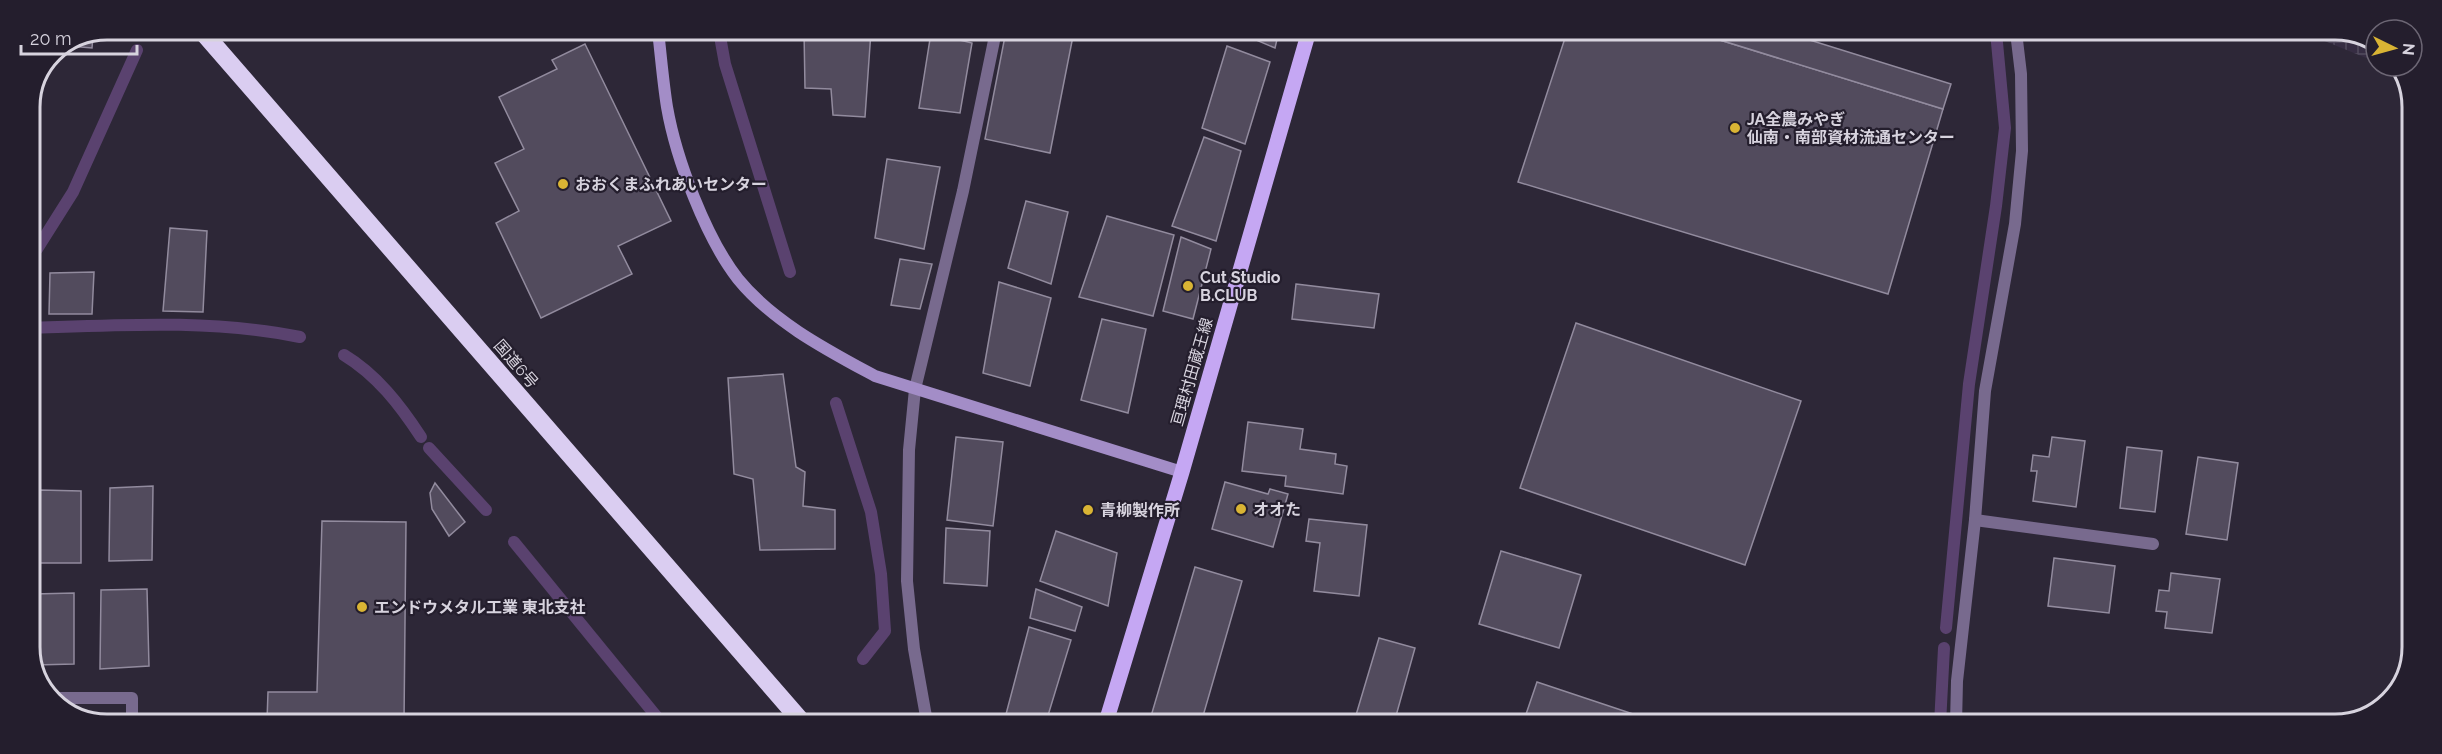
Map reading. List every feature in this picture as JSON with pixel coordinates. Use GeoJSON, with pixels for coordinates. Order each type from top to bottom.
{"type":"FeatureCollection","features":[{"type":"Feature","properties":{"kind":"highway","name":"国道6号"},"geometry":{"type":"LineString","coordinates":[[210,40],[795,714]]}},
{"type":"Feature","properties":{"kind":"main road","name":"亘理村田蔵王線"},"geometry":{"type":"LineString","coordinates":[[1109,714],[1308,40]]}},
{"type":"Feature","properties":{"kind":"street"},"geometry":{"type":"LineString","coordinates":[[659,40],[668,109],[688,180],[711,234],[739,279],[771,309],[833,353],[875,376],[1182,472]]}},
{"type":"Feature","properties":{"kind":"street"},"geometry":{"type":"LineString","coordinates":[[926,714],[914,649],[907,581],[909,450],[915,389],[963,191],[994,40]]}},
{"type":"Feature","properties":{"kind":"street"},"geometry":{"type":"LineString","coordinates":[[1956,714],[1957,681],[1975,520],[1984,391],[2015,224],[2022,151],[2021,74],[2017,40]]}},
{"type":"Feature","properties":{"kind":"street"},"geometry":{"type":"LineString","coordinates":[[1975,520],[2153,544]]}},
{"type":"Feature","properties":{"kind":"street"},"geometry":{"type":"LineString","coordinates":[[65,698],[132,698],[132,714]]}},
{"type":"Feature","properties":{"kind":"shaded area"},"geometry":{"type":"Polygon","coordinates":[[[2322,40],[2334,40],[2364,47],[2364,57],[2322,40]]]}},
{"type":"Feature","properties":{"kind":"building"},"geometry":{"type":"Polygon","coordinates":[[[804,40],[870,40],[865,117],[833,115],[831,89],[805,88],[804,40]]]}},
{"type":"Feature","properties":{"kind":"building"},"geometry":{"type":"Polygon","coordinates":[[[930,40],[960,40],[972,43],[960,113],[919,108],[930,40]]]}},
{"type":"Feature","properties":{"kind":"building"},"geometry":{"type":"Polygon","coordinates":[[[1004,40],[1072,40],[1050,153],[985,139],[1004,40]]]}},
{"type":"Feature","properties":{"kind":"building"},"geometry":{"type":"Polygon","coordinates":[[[1256,40],[1277,40],[1275,48],[1256,40]]]}},
{"type":"Feature","properties":{"kind":"building"},"geometry":{"type":"Polygon","coordinates":[[[1564,40],[1720,40],[1943,109],[1888,294],[1518,182],[1564,40]]]}},
{"type":"Feature","properties":{"kind":"building"},"geometry":{"type":"Polygon","coordinates":[[[1720,40],[1810,40],[1951,84],[1943,109],[1720,40]]]}},
{"type":"Feature","properties":{"kind":"building"},"geometry":{"type":"Polygon","coordinates":[[[92,43],[92,48],[80,47],[92,43]]]}},
{"type":"Feature","properties":{"kind":"building"},"geometry":{"type":"Polygon","coordinates":[[[585,44],[671,221],[618,246],[632,274],[541,318],[496,223],[519,211],[495,163],[524,149],[499,97],[557,69],[552,60],[585,44]]]}},
{"type":"Feature","properties":{"kind":"building"},"geometry":{"type":"Polygon","coordinates":[[[1227,46],[1270,62],[1245,144],[1202,128],[1227,46]]]}},
{"type":"Feature","properties":{"kind":"building"},"geometry":{"type":"Polygon","coordinates":[[[1204,137],[1241,151],[1216,241],[1172,226],[1204,137]]]}},
{"type":"Feature","properties":{"kind":"building"},"geometry":{"type":"Polygon","coordinates":[[[887,159],[940,167],[924,249],[875,238],[887,159]]]}},
{"type":"Feature","properties":{"kind":"building"},"geometry":{"type":"Polygon","coordinates":[[[1026,201],[1068,212],[1051,284],[1008,268],[1026,201]]]}},
{"type":"Feature","properties":{"kind":"building"},"geometry":{"type":"Polygon","coordinates":[[[1107,216],[1174,235],[1153,316],[1079,297],[1107,216]]]}},
{"type":"Feature","properties":{"kind":"building"},"geometry":{"type":"Polygon","coordinates":[[[170,228],[207,231],[203,312],[163,311],[170,228]]]}},
{"type":"Feature","properties":{"kind":"building"},"geometry":{"type":"Polygon","coordinates":[[[1181,237],[1211,249],[1193,319],[1163,311],[1181,237]]]}},
{"type":"Feature","properties":{"kind":"building"},"geometry":{"type":"Polygon","coordinates":[[[900,259],[932,264],[920,309],[891,305],[900,259]]]}},
{"type":"Feature","properties":{"kind":"building"},"geometry":{"type":"Polygon","coordinates":[[[94,272],[92,314],[49,314],[50,273],[94,272]]]}},
{"type":"Feature","properties":{"kind":"building"},"geometry":{"type":"Polygon","coordinates":[[[999,282],[1051,298],[1030,386],[983,373],[999,282]]]}},
{"type":"Feature","properties":{"kind":"building"},"geometry":{"type":"Polygon","coordinates":[[[1296,284],[1379,294],[1374,328],[1292,319],[1296,284]]]}},
{"type":"Feature","properties":{"kind":"building"},"geometry":{"type":"Polygon","coordinates":[[[1102,319],[1146,329],[1128,413],[1081,400],[1102,319]]]}},
{"type":"Feature","properties":{"kind":"building"},"geometry":{"type":"Polygon","coordinates":[[[1576,323],[1801,401],[1745,565],[1520,488],[1576,323]]]}},
{"type":"Feature","properties":{"kind":"building"},"geometry":{"type":"Polygon","coordinates":[[[783,374],[796,467],[805,472],[803,506],[835,510],[835,549],[760,550],[753,479],[734,474],[728,378],[783,374]]]}},
{"type":"Feature","properties":{"kind":"building"},"geometry":{"type":"Polygon","coordinates":[[[1248,422],[1303,429],[1300,449],[1336,454],[1335,464],[1347,466],[1343,494],[1285,486],[1286,476],[1242,471],[1248,422]]]}},
{"type":"Feature","properties":{"kind":"building"},"geometry":{"type":"Polygon","coordinates":[[[956,437],[1003,442],[993,526],[947,520],[956,437]]]}},
{"type":"Feature","properties":{"kind":"building"},"geometry":{"type":"Polygon","coordinates":[[[2052,437],[2085,441],[2076,507],[2033,501],[2037,471],[2031,471],[2033,455],[2049,457],[2052,437]]]}},
{"type":"Feature","properties":{"kind":"building"},"geometry":{"type":"Polygon","coordinates":[[[2127,447],[2162,451],[2155,512],[2120,508],[2127,447]]]}},
{"type":"Feature","properties":{"kind":"building"},"geometry":{"type":"Polygon","coordinates":[[[2198,457],[2238,463],[2227,540],[2186,534],[2198,457]]]}},
{"type":"Feature","properties":{"kind":"building"},"geometry":{"type":"Polygon","coordinates":[[[1225,482],[1268,494],[1270,489],[1288,494],[1273,547],[1212,529],[1225,482]]]}},
{"type":"Feature","properties":{"kind":"building"},"geometry":{"type":"Polygon","coordinates":[[[435,483],[465,522],[449,536],[432,509],[430,493],[435,483]]]}},
{"type":"Feature","properties":{"kind":"building"},"geometry":{"type":"Polygon","coordinates":[[[153,486],[152,560],[109,561],[110,488],[153,486]]]}},
{"type":"Feature","properties":{"kind":"building"},"geometry":{"type":"Polygon","coordinates":[[[41,490],[81,491],[81,563],[41,563],[41,490]]]}},
{"type":"Feature","properties":{"kind":"building"},"geometry":{"type":"Polygon","coordinates":[[[1309,519],[1367,525],[1359,596],[1314,591],[1320,543],[1306,541],[1309,519]]]}},
{"type":"Feature","properties":{"kind":"building","name":"エンドウメタル工業 東北支社"},"geometry":{"type":"Polygon","coordinates":[[[322,521],[406,522],[404,714],[267,714],[268,692],[317,692],[322,521]]]}},
{"type":"Feature","properties":{"kind":"building"},"geometry":{"type":"Polygon","coordinates":[[[946,528],[990,531],[987,586],[944,583],[946,528]]]}},
{"type":"Feature","properties":{"kind":"building"},"geometry":{"type":"Polygon","coordinates":[[[1056,531],[1117,553],[1108,606],[1040,581],[1056,531]]]}},
{"type":"Feature","properties":{"kind":"building"},"geometry":{"type":"Polygon","coordinates":[[[1501,551],[1581,575],[1559,648],[1479,624],[1501,551]]]}},
{"type":"Feature","properties":{"kind":"building"},"geometry":{"type":"Polygon","coordinates":[[[2054,558],[2115,566],[2109,613],[2048,606],[2054,558]]]}},
{"type":"Feature","properties":{"kind":"building"},"geometry":{"type":"Polygon","coordinates":[[[1195,567],[1242,581],[1204,714],[1152,714],[1195,567]]]}},
{"type":"Feature","properties":{"kind":"building"},"geometry":{"type":"Polygon","coordinates":[[[2171,573],[2220,579],[2212,633],[2165,628],[2167,612],[2156,611],[2159,590],[2169,591],[2171,573]]]}},
{"type":"Feature","properties":{"kind":"building"},"geometry":{"type":"Polygon","coordinates":[[[147,589],[149,666],[100,669],[101,590],[147,589]]]}},
{"type":"Feature","properties":{"kind":"building"},"geometry":{"type":"Polygon","coordinates":[[[1036,589],[1082,607],[1075,631],[1030,618],[1036,589]]]}},
{"type":"Feature","properties":{"kind":"building"},"geometry":{"type":"Polygon","coordinates":[[[74,593],[74,664],[44,665],[41,651],[41,594],[74,593]]]}},
{"type":"Feature","properties":{"kind":"building"},"geometry":{"type":"Polygon","coordinates":[[[1029,627],[1071,640],[1048,714],[1006,714],[1029,627]]]}},
{"type":"Feature","properties":{"kind":"building"},"geometry":{"type":"Polygon","coordinates":[[[1379,638],[1415,648],[1397,714],[1356,714],[1379,638]]]}},
{"type":"Feature","properties":{"kind":"building"},"geometry":{"type":"Polygon","coordinates":[[[1537,682],[1633,714],[1526,714],[1537,682]]]}},
{"type":"Feature","properties":{"kind":"waterway"},"geometry":{"type":"LineString","coordinates":[[721,40],[725,64],[790,272]]}},
{"type":"Feature","properties":{"kind":"waterway"},"geometry":{"type":"LineString","coordinates":[[1946,628],[1969,384],[1996,206],[2005,128],[1997,40]]}},
{"type":"Feature","properties":{"kind":"waterway"},"geometry":{"type":"LineString","coordinates":[[40,244],[73,192],[137,50]]}},
{"type":"Feature","properties":{"kind":"waterway"},"geometry":{"type":"LineString","coordinates":[[40,328],[200,325],[267,331],[300,337]]}},
{"type":"Feature","properties":{"kind":"waterway"},"geometry":{"type":"LineString","coordinates":[[344,355],[377,381],[405,413],[421,437]]}},
{"type":"Feature","properties":{"kind":"waterway"},"geometry":{"type":"LineString","coordinates":[[836,403],[871,512],[881,574],[885,631],[863,659]]}},
{"type":"Feature","properties":{"kind":"waterway"},"geometry":{"type":"LineString","coordinates":[[429,448],[486,510]]}},
{"type":"Feature","properties":{"kind":"waterway"},"geometry":{"type":"LineString","coordinates":[[514,542],[654,714]]}},
{"type":"Feature","properties":{"kind":"waterway"},"geometry":{"type":"LineString","coordinates":[[1941,714],[1944,648]]}},
{"type":"Feature","properties":{"kind":"place","name":"JA全農みやぎ 仙南・南部資材流通センター"},"geometry":{"type":"Point","coordinates":[1735,128]}},
{"type":"Feature","properties":{"kind":"place","name":"おおくまふれあいセンター"},"geometry":{"type":"Point","coordinates":[563,184]}},
{"type":"Feature","properties":{"kind":"place","name":"Cut Studio B.CLUB"},"geometry":{"type":"Point","coordinates":[1188,286]}},
{"type":"Feature","properties":{"kind":"place","name":"オオた"},"geometry":{"type":"Point","coordinates":[1241,509]}},
{"type":"Feature","properties":{"kind":"place","name":"青柳製作所"},"geometry":{"type":"Point","coordinates":[1088,510]}},
{"type":"Feature","properties":{"kind":"place","name":"エンドウメタル工業 東北支社"},"geometry":{"type":"Point","coordinates":[362,607]}}]}
